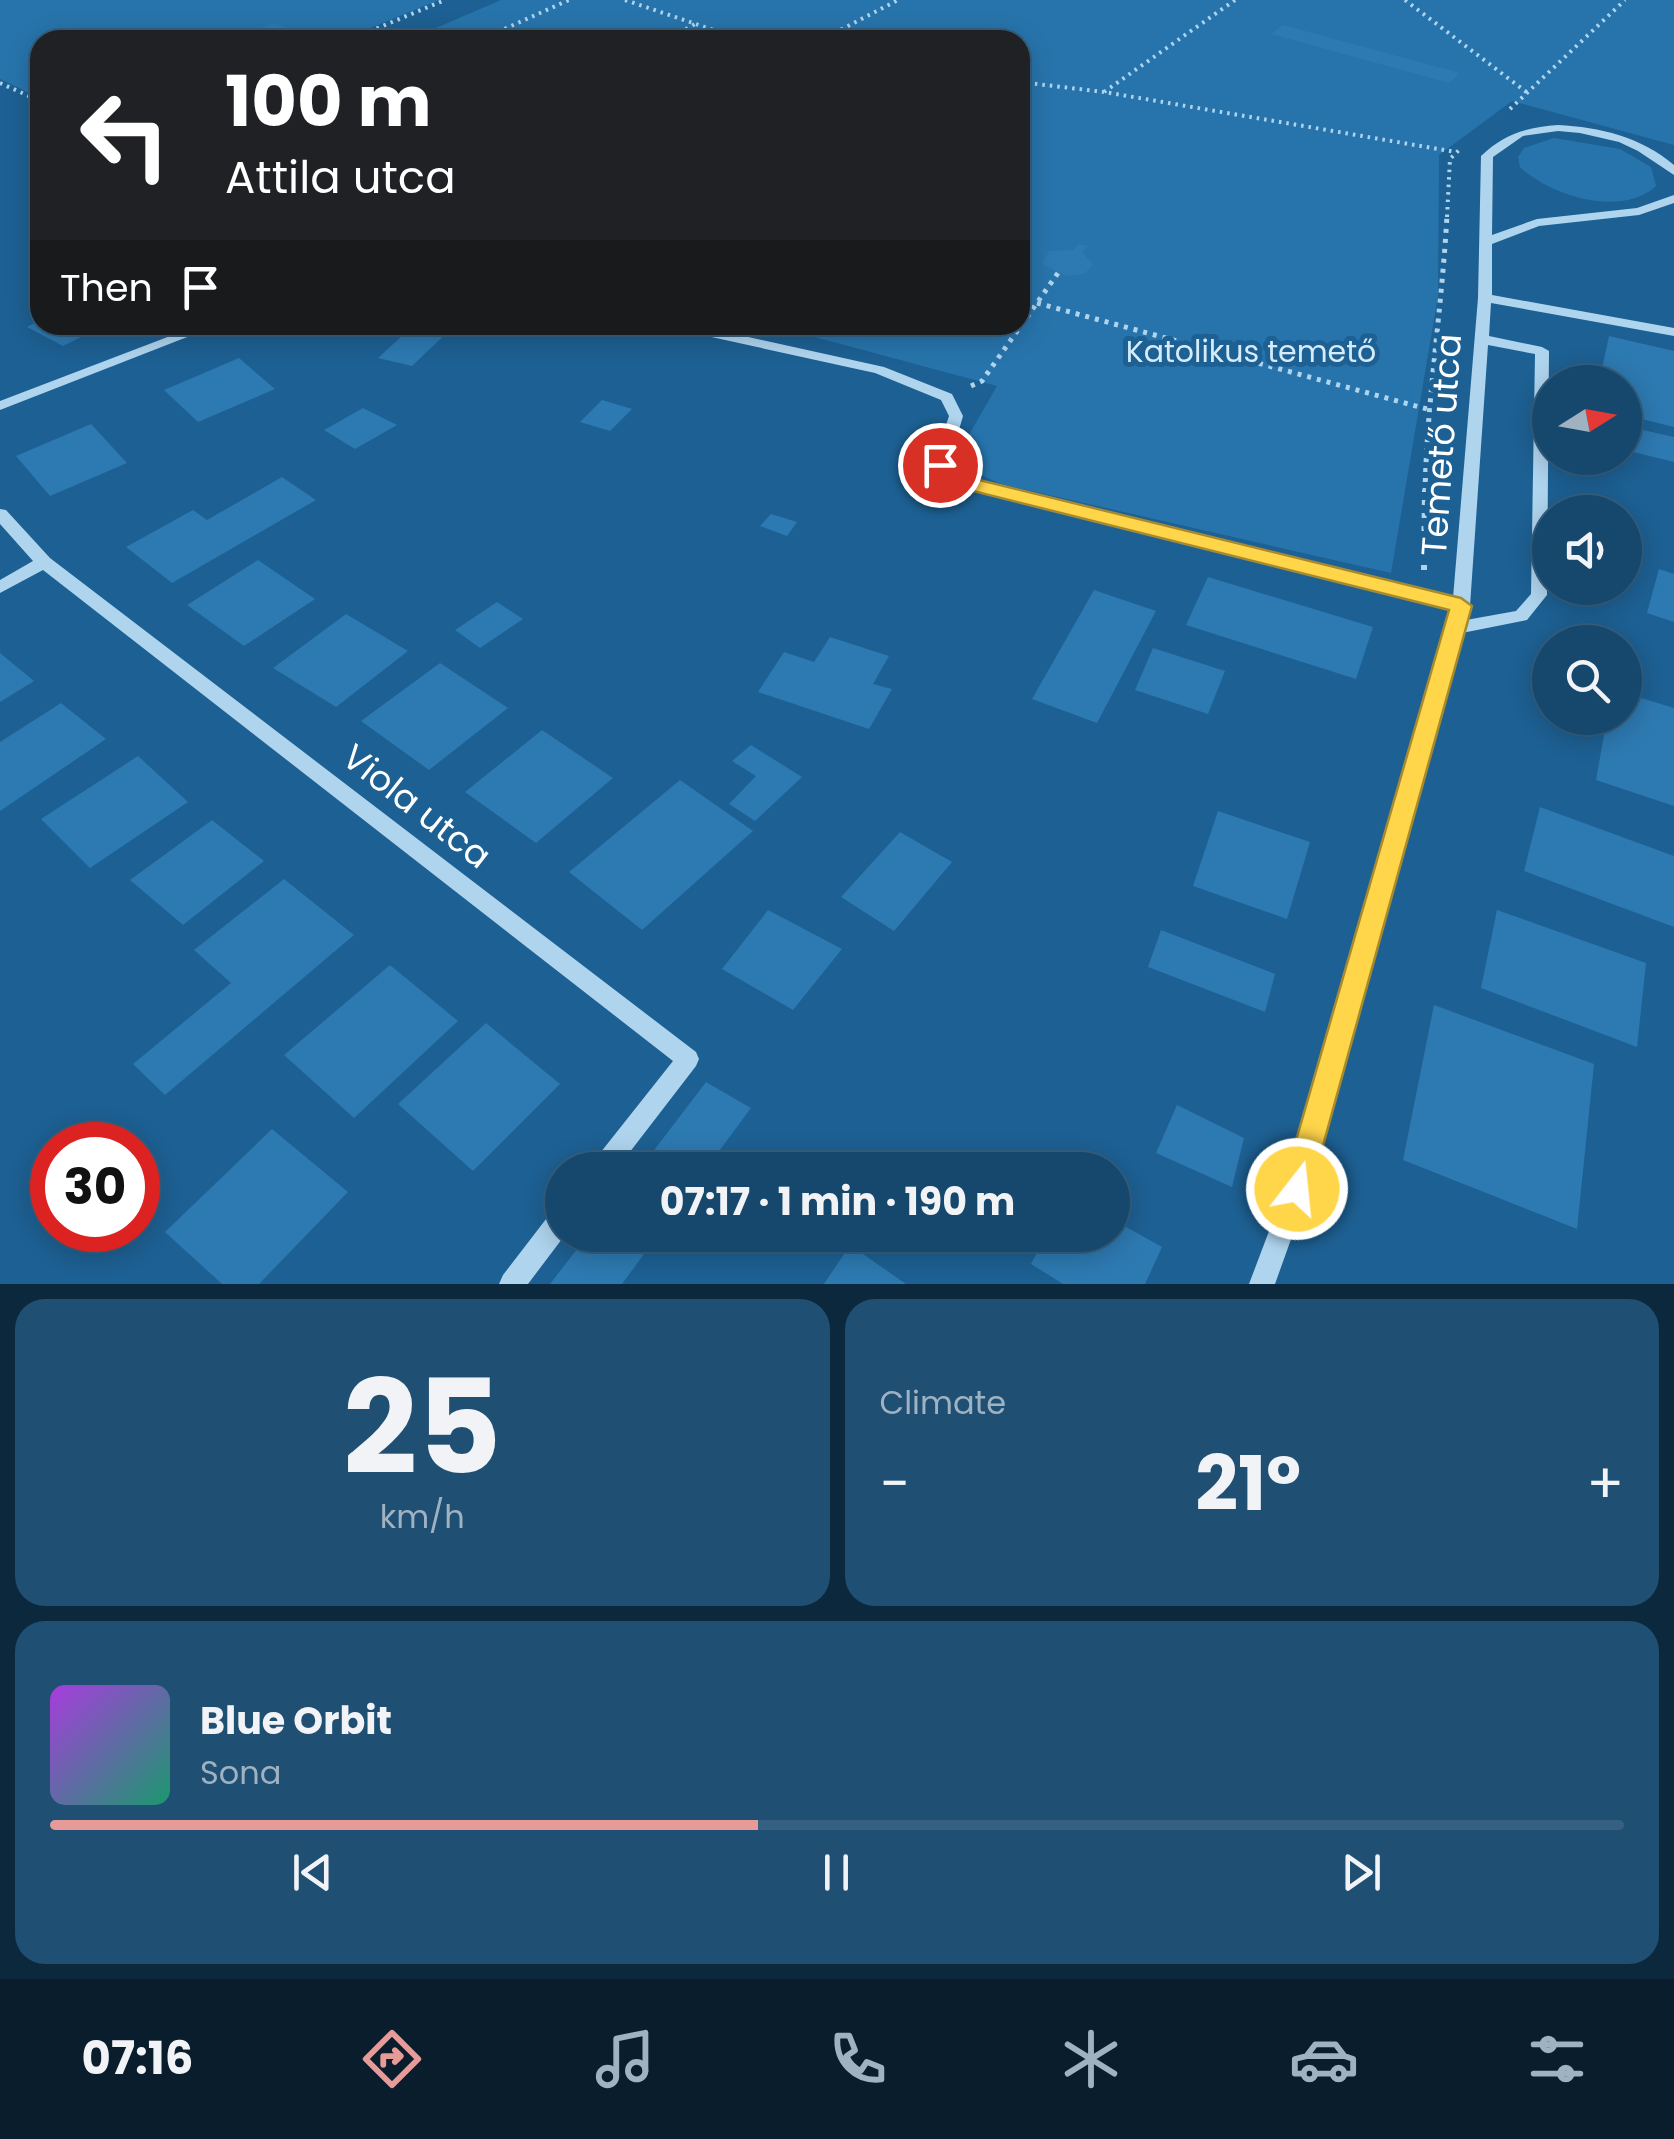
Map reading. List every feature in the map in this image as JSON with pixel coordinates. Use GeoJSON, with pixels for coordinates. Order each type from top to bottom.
{"type":"FeatureCollection","features":[{"type":"Feature","properties":{"kind":"street","name":"Temető utca"},"geometry":{"type":"LineString","coordinates":[[1262,1284],[1297,1189],[1461,606],[1485,298],[1487,156],[1520,133],[1575,130],[1642,148],[1674,171]]}},
{"type":"Feature","properties":{"kind":"street"},"geometry":{"type":"LineString","coordinates":[[1485,242],[1537,223],[1640,210],[1674,198]]}},
{"type":"Feature","properties":{"kind":"street"},"geometry":{"type":"LineString","coordinates":[[1485,298],[1674,332]]}},
{"type":"Feature","properties":{"kind":"street"},"geometry":{"type":"LineString","coordinates":[[0,406],[185,335]]}},
{"type":"Feature","properties":{"kind":"street"},"geometry":{"type":"LineString","coordinates":[[720,335],[879,370],[947,397],[956,416],[940,465],[956,480],[1461,606]]}},
{"type":"Feature","properties":{"kind":"street"},"geometry":{"type":"LineString","coordinates":[[1454,628],[1520,616],[1539,594],[1542,351],[1482,338]]}},
{"type":"Feature","properties":{"kind":"street","name":"Viola utca"},"geometry":{"type":"LineString","coordinates":[[0,514],[44,562],[688,1059],[615,1152]]}},
{"type":"Feature","properties":{"kind":"street"},"geometry":{"type":"LineString","coordinates":[[0,587],[44,562]]}},
{"type":"Feature","properties":{"kind":"street"},"geometry":{"type":"LineString","coordinates":[[512,1284],[545,1241]]}},
{"type":"Feature","properties":{"kind":"path"},"geometry":{"type":"LineString","coordinates":[[372,30],[445,0]]}},
{"type":"Feature","properties":{"kind":"path"},"geometry":{"type":"LineString","coordinates":[[502,30],[569,0]]}},
{"type":"Feature","properties":{"kind":"path"},"geometry":{"type":"LineString","coordinates":[[625,0],[714,30]]}},
{"type":"Feature","properties":{"kind":"path"},"geometry":{"type":"LineString","coordinates":[[840,30],[898,0]]}},
{"type":"Feature","properties":{"kind":"path"},"geometry":{"type":"LineString","coordinates":[[1104,92],[1235,0]]}},
{"type":"Feature","properties":{"kind":"path"},"geometry":{"type":"LineString","coordinates":[[1405,0],[1529,94],[1625,0]]}},
{"type":"Feature","properties":{"kind":"path"},"geometry":{"type":"LineString","coordinates":[[685,30],[696,24]]}},
{"type":"Feature","properties":{"kind":"path"},"geometry":{"type":"LineString","coordinates":[[0,83],[30,96]]}},
{"type":"Feature","properties":{"kind":"path"},"geometry":{"type":"LineString","coordinates":[[1030,83],[1104,92],[1456,152],[1450,159],[1443,298],[1427,409],[1424,596]]}},
{"type":"Feature","properties":{"kind":"path"},"geometry":{"type":"LineString","coordinates":[[1030,313],[1058,273]]}},
{"type":"Feature","properties":{"kind":"path"},"geometry":{"type":"LineString","coordinates":[[1037,303],[1427,409]]}},
{"type":"Feature","properties":{"kind":"path"},"geometry":{"type":"LineString","coordinates":[[947,397],[982,381],[1014,335]]}},
{"type":"Feature","properties":{"kind":"green space"},"geometry":{"type":"Polygon","coordinates":[[[0,0],[439,0],[366,30],[30,30],[30,93],[0,79],[0,0]]]}},
{"type":"Feature","properties":{"kind":"green space","name":"Katolikus temető"},"geometry":{"type":"Polygon","coordinates":[[[501,0],[1674,0],[1674,145],[1512,101],[1439,155],[1438,296],[1391,573],[1001,484],[967,469],[959,452],[997,386],[807,335],[1030,335],[1030,30],[431,30],[501,0]]]}},
{"type":"Feature","properties":{"kind":"green space"},"geometry":{"type":"Polygon","coordinates":[[[1554,138],[1620,149],[1651,167],[1656,186],[1641,196],[1605,202],[1549,187],[1520,167],[1518,157],[1524,148],[1554,138]]]}},
{"type":"Feature","properties":{"kind":"building"},"geometry":{"type":"Polygon","coordinates":[[[274,23],[293,30],[260,30],[274,23]]]}},
{"type":"Feature","properties":{"kind":"building"},"geometry":{"type":"Polygon","coordinates":[[[1283,25],[1460,73],[1449,83],[1271,34],[1283,25]]]}},
{"type":"Feature","properties":{"kind":"building"},"geometry":{"type":"Polygon","coordinates":[[[1079,244],[1088,246],[1082,252],[1093,265],[1084,274],[1066,276],[1042,264],[1049,251],[1073,250],[1079,244]]]}},
{"type":"Feature","properties":{"kind":"building"},"geometry":{"type":"Polygon","coordinates":[[[42,335],[85,335],[63,346],[42,335]]]}},
{"type":"Feature","properties":{"kind":"building"},"geometry":{"type":"Polygon","coordinates":[[[403,335],[445,335],[412,366],[378,358],[403,335]]]}},
{"type":"Feature","properties":{"kind":"building"},"geometry":{"type":"Polygon","coordinates":[[[1609,336],[1674,351],[1674,427],[1642,419],[1642,365],[1603,365],[1609,336]]]}},
{"type":"Feature","properties":{"kind":"building"},"geometry":{"type":"Polygon","coordinates":[[[239,358],[275,389],[198,422],[164,390],[239,358]]]}},
{"type":"Feature","properties":{"kind":"building"},"geometry":{"type":"Polygon","coordinates":[[[602,400],[632,409],[610,431],[580,422],[602,400]]]}},
{"type":"Feature","properties":{"kind":"building"},"geometry":{"type":"Polygon","coordinates":[[[363,408],[397,425],[355,449],[324,430],[363,408]]]}},
{"type":"Feature","properties":{"kind":"building"},"geometry":{"type":"Polygon","coordinates":[[[91,424],[127,463],[50,496],[16,456],[91,424]]]}},
{"type":"Feature","properties":{"kind":"building"},"geometry":{"type":"Polygon","coordinates":[[[1642,430],[1674,437],[1674,462],[1642,454],[1642,430]]]}},
{"type":"Feature","properties":{"kind":"building"},"geometry":{"type":"Polygon","coordinates":[[[282,477],[316,500],[172,583],[126,547],[193,510],[207,520],[282,477]]]}},
{"type":"Feature","properties":{"kind":"building"},"geometry":{"type":"Polygon","coordinates":[[[771,514],[797,522],[787,536],[760,526],[771,514]]]}},
{"type":"Feature","properties":{"kind":"building"},"geometry":{"type":"Polygon","coordinates":[[[258,560],[315,599],[244,646],[187,605],[258,560]]]}},
{"type":"Feature","properties":{"kind":"building"},"geometry":{"type":"Polygon","coordinates":[[[1659,569],[1674,574],[1674,622],[1647,613],[1659,569]]]}},
{"type":"Feature","properties":{"kind":"building"},"geometry":{"type":"Polygon","coordinates":[[[1208,577],[1373,627],[1356,679],[1186,625],[1208,577]]]}},
{"type":"Feature","properties":{"kind":"building"},"geometry":{"type":"Polygon","coordinates":[[[1094,590],[1156,611],[1097,723],[1032,699],[1094,590]]]}},
{"type":"Feature","properties":{"kind":"building"},"geometry":{"type":"Polygon","coordinates":[[[497,602],[523,619],[480,648],[455,630],[497,602]]]}},
{"type":"Feature","properties":{"kind":"building"},"geometry":{"type":"Polygon","coordinates":[[[346,614],[408,651],[336,707],[273,668],[346,614]]]}},
{"type":"Feature","properties":{"kind":"building"},"geometry":{"type":"Polygon","coordinates":[[[830,637],[889,656],[873,684],[892,689],[869,729],[758,692],[784,652],[814,662],[830,637]]]}},
{"type":"Feature","properties":{"kind":"building"},"geometry":{"type":"Polygon","coordinates":[[[1153,648],[1225,671],[1208,714],[1135,690],[1153,648]]]}},
{"type":"Feature","properties":{"kind":"building"},"geometry":{"type":"Polygon","coordinates":[[[0,653],[34,681],[0,702],[0,653]]]}},
{"type":"Feature","properties":{"kind":"building"},"geometry":{"type":"Polygon","coordinates":[[[440,663],[508,708],[429,770],[361,721],[440,663]]]}},
{"type":"Feature","properties":{"kind":"building"},"geometry":{"type":"Polygon","coordinates":[[[1642,698],[1674,708],[1674,806],[1596,780],[1604,735],[1642,735],[1642,698]]]}},
{"type":"Feature","properties":{"kind":"building"},"geometry":{"type":"Polygon","coordinates":[[[61,703],[106,739],[0,811],[0,742],[61,703]]]}},
{"type":"Feature","properties":{"kind":"building"},"geometry":{"type":"Polygon","coordinates":[[[542,730],[613,778],[536,843],[465,792],[542,730]]]}},
{"type":"Feature","properties":{"kind":"building"},"geometry":{"type":"Polygon","coordinates":[[[751,745],[802,777],[755,821],[729,804],[756,776],[732,761],[751,745]]]}},
{"type":"Feature","properties":{"kind":"building"},"geometry":{"type":"Polygon","coordinates":[[[138,756],[188,802],[90,868],[41,819],[138,756]]]}},
{"type":"Feature","properties":{"kind":"building"},"geometry":{"type":"Polygon","coordinates":[[[680,780],[753,831],[642,930],[569,872],[680,780]]]}},
{"type":"Feature","properties":{"kind":"building"},"geometry":{"type":"Polygon","coordinates":[[[1540,807],[1674,856],[1674,927],[1524,871],[1540,807]]]}},
{"type":"Feature","properties":{"kind":"building"},"geometry":{"type":"Polygon","coordinates":[[[1218,811],[1310,842],[1287,919],[1193,886],[1218,811]]]}},
{"type":"Feature","properties":{"kind":"building"},"geometry":{"type":"Polygon","coordinates":[[[212,820],[264,861],[183,925],[130,880],[212,820]]]}},
{"type":"Feature","properties":{"kind":"building"},"geometry":{"type":"Polygon","coordinates":[[[900,832],[952,862],[894,931],[841,897],[900,832]]]}},
{"type":"Feature","properties":{"kind":"building"},"geometry":{"type":"Polygon","coordinates":[[[284,879],[354,935],[165,1095],[133,1064],[231,983],[194,950],[284,879]]]}},
{"type":"Feature","properties":{"kind":"building"},"geometry":{"type":"Polygon","coordinates":[[[768,910],[842,949],[793,1010],[722,969],[768,910]]]}},
{"type":"Feature","properties":{"kind":"building"},"geometry":{"type":"Polygon","coordinates":[[[1497,910],[1646,963],[1637,1047],[1481,988],[1497,910]]]}},
{"type":"Feature","properties":{"kind":"building"},"geometry":{"type":"Polygon","coordinates":[[[1161,930],[1275,974],[1265,1012],[1148,967],[1161,930]]]}},
{"type":"Feature","properties":{"kind":"building"},"geometry":{"type":"Polygon","coordinates":[[[390,965],[458,1021],[354,1118],[284,1055],[390,965]]]}},
{"type":"Feature","properties":{"kind":"building"},"geometry":{"type":"Polygon","coordinates":[[[1434,1005],[1594,1064],[1577,1229],[1403,1160],[1434,1005]]]}},
{"type":"Feature","properties":{"kind":"building"},"geometry":{"type":"Polygon","coordinates":[[[486,1023],[560,1084],[473,1171],[398,1104],[486,1023]]]}},
{"type":"Feature","properties":{"kind":"building"},"geometry":{"type":"Polygon","coordinates":[[[706,1082],[751,1108],[718,1152],[653,1152],[706,1082]]]}},
{"type":"Feature","properties":{"kind":"building"},"geometry":{"type":"Polygon","coordinates":[[[1177,1105],[1244,1138],[1232,1187],[1156,1153],[1177,1105]]]}},
{"type":"Feature","properties":{"kind":"building"},"geometry":{"type":"Polygon","coordinates":[[[272,1129],[348,1192],[259,1284],[222,1284],[165,1232],[272,1129]]]}},
{"type":"Feature","properties":{"kind":"building"},"geometry":{"type":"Polygon","coordinates":[[[1130,1229],[1162,1247],[1145,1284],[1063,1284],[1031,1264],[1037,1252],[1130,1252],[1130,1229]]]}},
{"type":"Feature","properties":{"kind":"building"},"geometry":{"type":"Polygon","coordinates":[[[575,1252],[646,1252],[622,1284],[550,1284],[575,1252]]]}},
{"type":"Feature","properties":{"kind":"building"},"geometry":{"type":"Polygon","coordinates":[[[845,1252],[860,1252],[906,1284],[824,1284],[845,1252]]]}},
{"type":"Feature","properties":{"kind":"route"},"geometry":{"type":"LineString","coordinates":[[940,465],[956,480],[1461,606],[1297,1189]]}}]}
